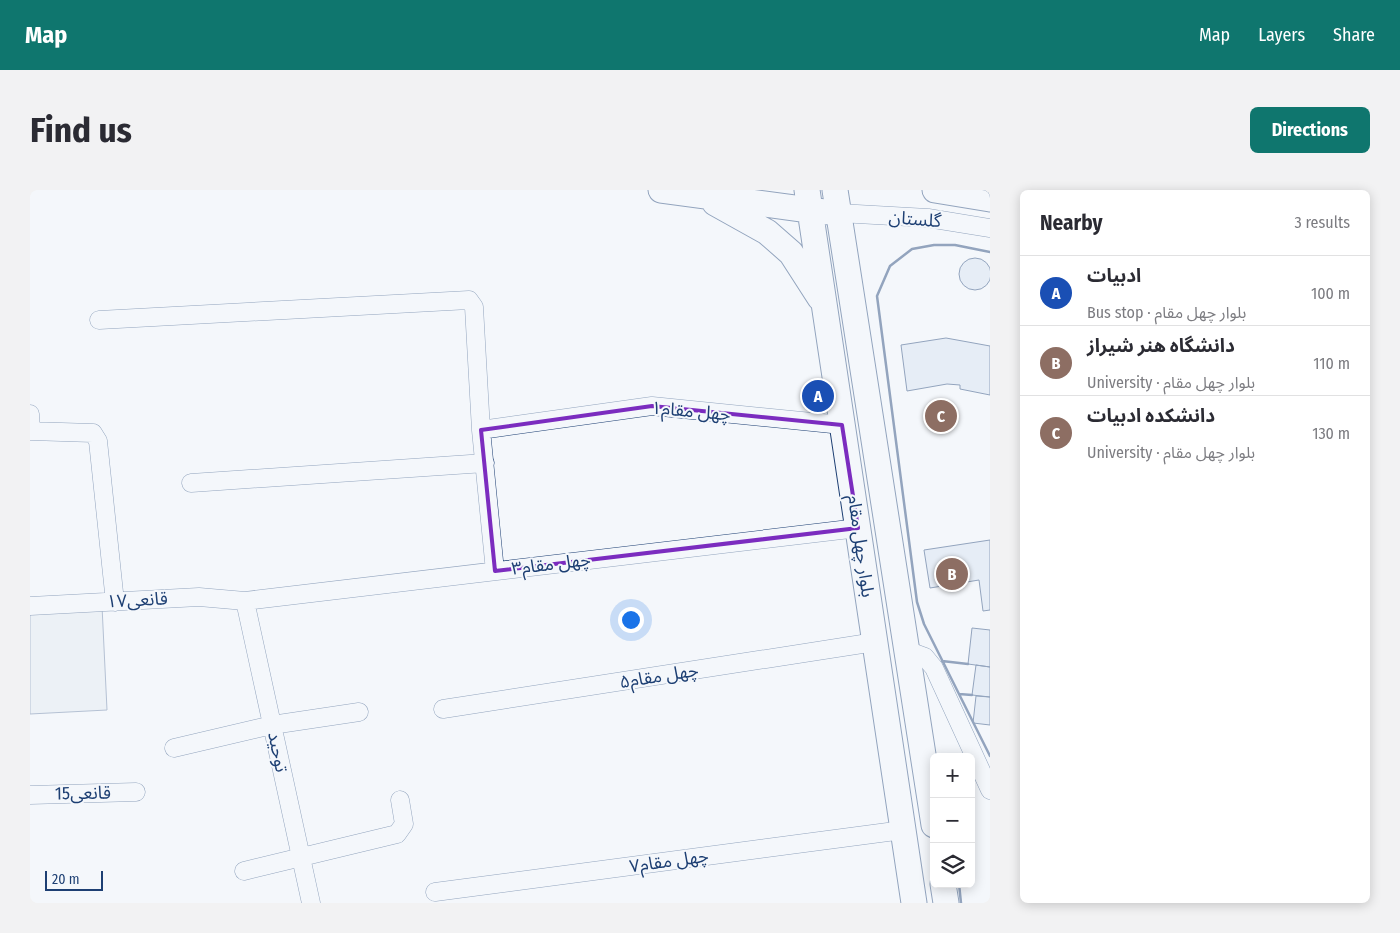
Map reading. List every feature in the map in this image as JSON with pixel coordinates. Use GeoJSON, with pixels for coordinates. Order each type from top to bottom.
{"type":"FeatureCollection","features":[{"type":"Feature","properties":{"kind":"main road"},"geometry":{"type":"LineString","coordinates":[[661,190],[704,197],[837,202]]}},
{"type":"Feature","properties":{"kind":"main road","name":"گلستان"},"geometry":{"type":"LineString","coordinates":[[935,190],[990,199]]}},
{"type":"Feature","properties":{"kind":"main road"},"geometry":{"type":"LineString","coordinates":[[704,197],[773,237],[791,253],[824,305]]}},
{"type":"Feature","properties":{"kind":"main road","name":"بلوار چهل مقام"},"geometry":{"type":"LineString","coordinates":[[808,200],[914,903]]}},
{"type":"Feature","properties":{"kind":"main road","name":"بلوار چهل مقام"},"geometry":{"type":"LineString","coordinates":[[837,202],[930,800]]}},
{"type":"Feature","properties":{"kind":"main road"},"geometry":{"type":"LineString","coordinates":[[836,384],[864,381]]}},
{"type":"Feature","properties":{"kind":"main road"},"geometry":{"type":"LineString","coordinates":[[944,888],[946,903]]}},
{"type":"Feature","properties":{"kind":"street","name":"گلستان"},"geometry":{"type":"LineString","coordinates":[[837,202],[990,228]]}},
{"type":"Feature","properties":{"kind":"street"},"geometry":{"type":"LineString","coordinates":[[99,320],[469,300],[474,307],[481,430],[495,571]]}},
{"type":"Feature","properties":{"kind":"street","name":"چهل مقام۱"},"geometry":{"type":"LineString","coordinates":[[481,430],[652,406],[842,425]]}},
{"type":"Feature","properties":{"kind":"street"},"geometry":{"type":"LineString","coordinates":[[30,425],[92,433],[98,441],[114,602]]}},
{"type":"Feature","properties":{"kind":"street"},"geometry":{"type":"LineString","coordinates":[[191,483],[484,463]]}},
{"type":"Feature","properties":{"kind":"street","name":"چهل مقام۳"},"geometry":{"type":"LineString","coordinates":[[245,601],[858,528]]}},
{"type":"Feature","properties":{"kind":"street","name":"۱۷قانعی"},"geometry":{"type":"LineString","coordinates":[[30,606],[199,597],[245,601]]}},
{"type":"Feature","properties":{"kind":"street","name":"توحید"},"geometry":{"type":"LineString","coordinates":[[245,601],[311,903]]}},
{"type":"Feature","properties":{"kind":"street","name":"چهل مقام۵"},"geometry":{"type":"LineString","coordinates":[[443,710],[875,642]]}},
{"type":"Feature","properties":{"kind":"street"},"geometry":{"type":"LineString","coordinates":[[906,650],[924,657],[934,668],[990,790]]}},
{"type":"Feature","properties":{"kind":"street"},"geometry":{"type":"LineString","coordinates":[[174,748],[272,726],[359,712]]}},
{"type":"Feature","properties":{"kind":"street","name":"15قانعی"},"geometry":{"type":"LineString","coordinates":[[30,794],[136,792]]}},
{"type":"Feature","properties":{"kind":"street"},"geometry":{"type":"LineString","coordinates":[[244,871],[397,834],[404,824],[400,800]]}},
{"type":"Feature","properties":{"kind":"street","name":"چهل مقام۷"},"geometry":{"type":"LineString","coordinates":[[435,892],[903,830]]}},
{"type":"Feature","properties":{"kind":"highlighted area"},"geometry":{"type":"Polygon","coordinates":[[[652,406],[842,425],[858,528],[495,571],[481,430],[652,406]]]}},
{"type":"Feature","properties":{"kind":"shaded area"},"geometry":{"type":"Polygon","coordinates":[[[102,606],[107,710],[30,714],[30,610],[102,606]]]}},
{"type":"Feature","properties":{"kind":"building"},"geometry":{"type":"Polygon","coordinates":[[[975,258],[981,259],[986,263],[990,268],[990,280],[986,285],[981,289],[975,290],[969,289],[964,285],[960,280],[959,274],[960,268],[964,263],[969,259],[975,258]]]}},
{"type":"Feature","properties":{"kind":"building"},"geometry":{"type":"Polygon","coordinates":[[[946,338],[990,346],[990,395],[960,389],[960,385],[947,384],[907,391],[901,345],[946,338]]]}},
{"type":"Feature","properties":{"kind":"building"},"geometry":{"type":"Polygon","coordinates":[[[990,540],[990,610],[983,611],[979,580],[930,588],[924,550],[990,540]]]}},
{"type":"Feature","properties":{"kind":"building"},"geometry":{"type":"Polygon","coordinates":[[[972,628],[990,630],[990,667],[968,664],[972,628]]]}},
{"type":"Feature","properties":{"kind":"building"},"geometry":{"type":"Polygon","coordinates":[[[976,665],[990,667],[990,697],[972,695],[976,665]]]}},
{"type":"Feature","properties":{"kind":"building"},"geometry":{"type":"Polygon","coordinates":[[[976,696],[990,697],[990,725],[973,723],[976,696]]]}},
{"type":"Feature","properties":{"kind":"wall"},"geometry":{"type":"LineString","coordinates":[[990,252],[955,245],[934,245],[912,249],[890,266],[877,296],[917,602],[924,624],[990,756]]}},
{"type":"Feature","properties":{"kind":"wall"},"geometry":{"type":"LineString","coordinates":[[942,661],[968,664]]}},
{"type":"Feature","properties":{"kind":"wall"},"geometry":{"type":"LineString","coordinates":[[959,694],[972,695]]}},
{"type":"Feature","properties":{"kind":"wall"},"geometry":{"type":"LineString","coordinates":[[959,888],[961,903]]}},
{"type":"Feature","properties":{"kind":"place","name":"ادبیات"},"geometry":{"type":"Point","coordinates":[818,396]}},
{"type":"Feature","properties":{"kind":"place","name":"دانشکده ادبیات"},"geometry":{"type":"Point","coordinates":[941,416]}},
{"type":"Feature","properties":{"kind":"place","name":"دانشگاه هنر شيراز"},"geometry":{"type":"Point","coordinates":[952,574]}}]}
